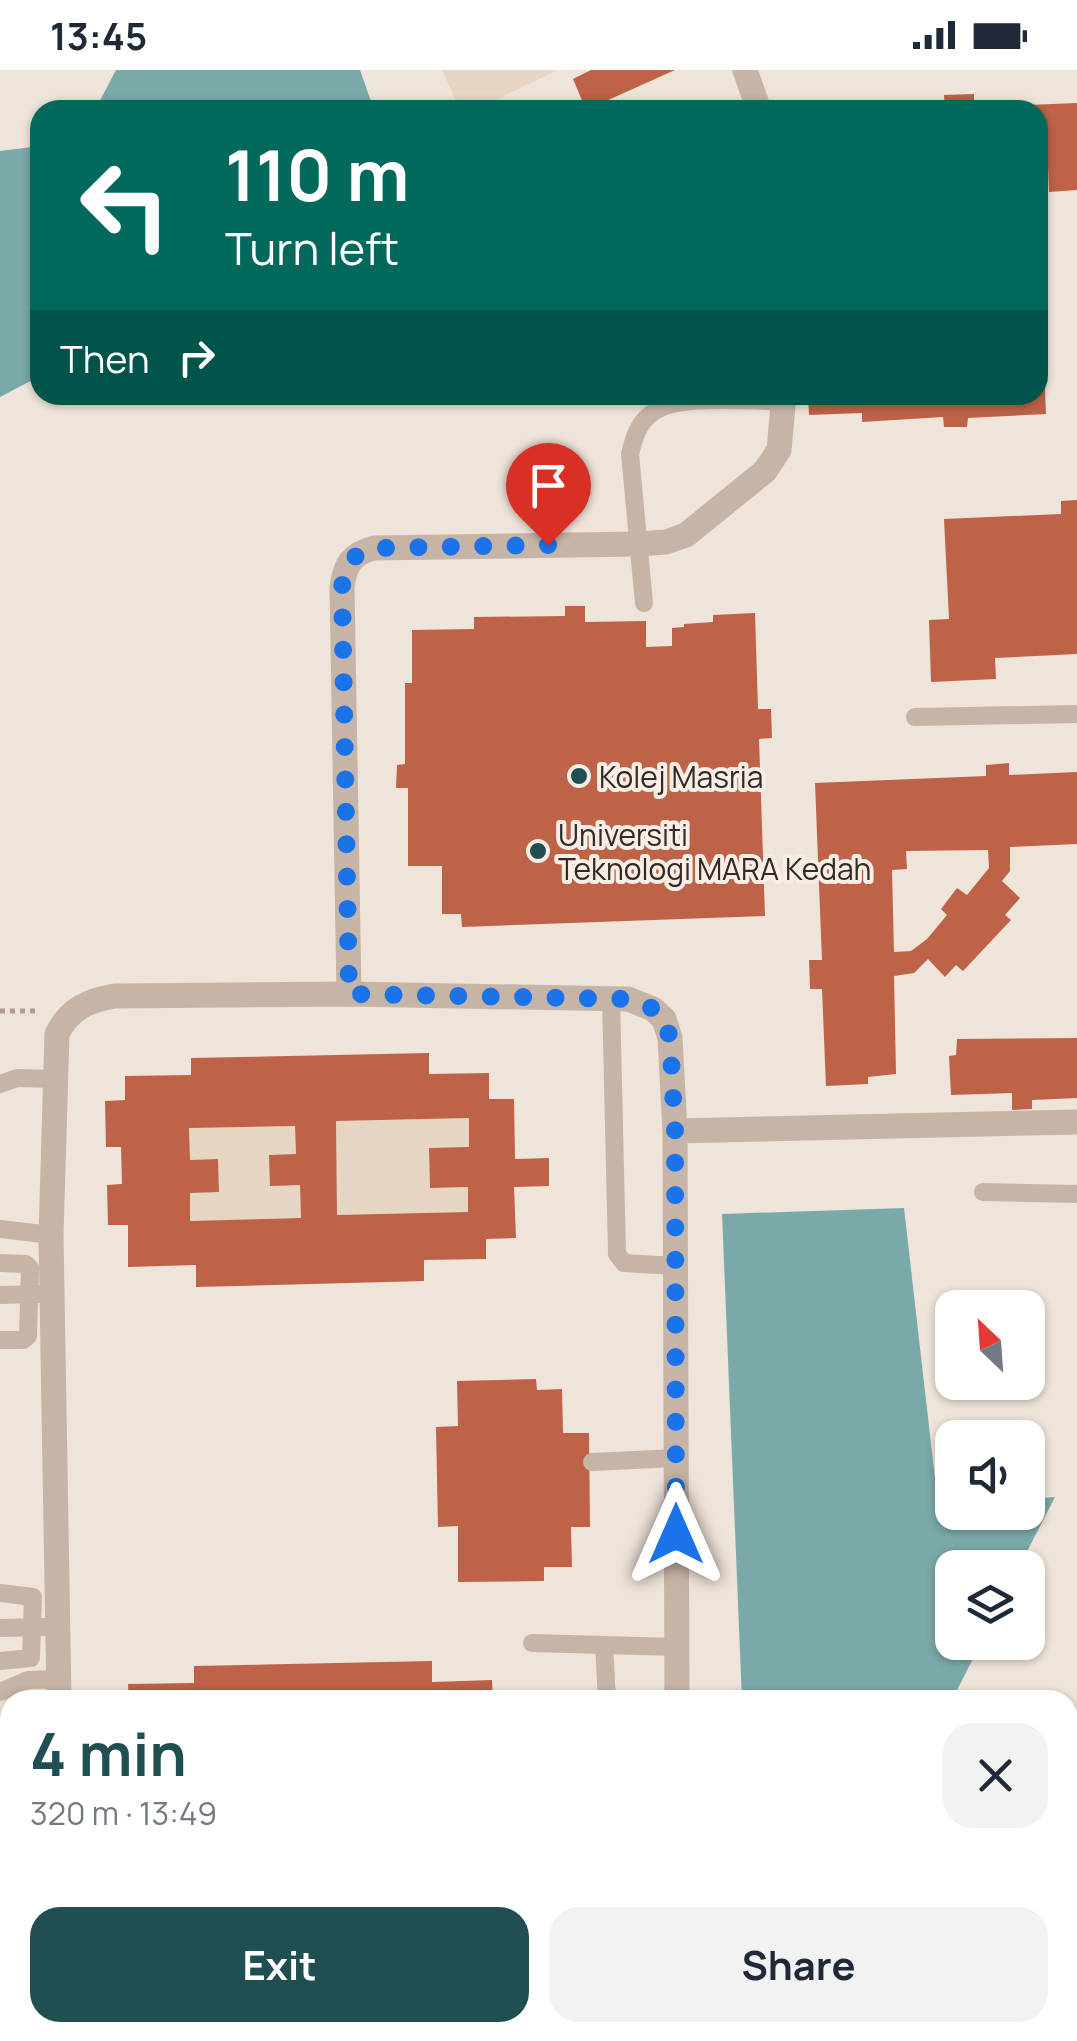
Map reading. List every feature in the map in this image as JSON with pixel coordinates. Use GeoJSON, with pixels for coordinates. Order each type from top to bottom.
{"type":"FeatureCollection","features":[{"type":"Feature","properties":{"kind":"street"},"geometry":{"type":"LineString","coordinates":[[745,70],[756,100]]}},
{"type":"Feature","properties":{"kind":"street"},"geometry":{"type":"LineString","coordinates":[[349,994],[342,587],[345,568],[352,557],[374,548],[638,544],[666,542],[686,535],[764,471],[778,450],[783,405]]}},
{"type":"Feature","properties":{"kind":"street"},"geometry":{"type":"LineString","coordinates":[[58,1690],[46,1626],[42,1294],[51,1234],[57,1034],[83,1005],[98,999],[349,994],[611,998],[642,1003],[664,1019],[670,1038],[675,1130],[677,1690]]}},
{"type":"Feature","properties":{"kind":"street"},"geometry":{"type":"LineString","coordinates":[[675,1130],[1077,1122]]}},
{"type":"Feature","properties":{"kind":"lane"},"geometry":{"type":"LineString","coordinates":[[644,603],[630,454],[636,432],[653,412],[670,405]]}},
{"type":"Feature","properties":{"kind":"lane"},"geometry":{"type":"LineString","coordinates":[[915,718],[1077,714]]}},
{"type":"Feature","properties":{"kind":"lane"},"geometry":{"type":"LineString","coordinates":[[611,998],[617,1254],[624,1263],[675,1266]]}},
{"type":"Feature","properties":{"kind":"lane"},"geometry":{"type":"LineString","coordinates":[[0,1084],[17,1078],[55,1079]]}},
{"type":"Feature","properties":{"kind":"lane"},"geometry":{"type":"LineString","coordinates":[[984,1192],[1077,1194]]}},
{"type":"Feature","properties":{"kind":"lane"},"geometry":{"type":"LineString","coordinates":[[0,1228],[51,1234]]}},
{"type":"Feature","properties":{"kind":"lane"},"geometry":{"type":"LineString","coordinates":[[0,1263],[26,1264],[42,1294],[28,1336],[23,1340],[0,1340]]}},
{"type":"Feature","properties":{"kind":"lane"},"geometry":{"type":"LineString","coordinates":[[0,1295],[42,1294]]}},
{"type":"Feature","properties":{"kind":"lane"},"geometry":{"type":"LineString","coordinates":[[592,1462],[676,1458]]}},
{"type":"Feature","properties":{"kind":"lane"},"geometry":{"type":"LineString","coordinates":[[0,1593],[33,1596],[46,1626],[32,1658],[0,1661]]}},
{"type":"Feature","properties":{"kind":"lane"},"geometry":{"type":"LineString","coordinates":[[0,1628],[46,1626]]}},
{"type":"Feature","properties":{"kind":"lane"},"geometry":{"type":"LineString","coordinates":[[532,1644],[676,1647]]}},
{"type":"Feature","properties":{"kind":"lane"},"geometry":{"type":"LineString","coordinates":[[604,1645],[606,1690]]}},
{"type":"Feature","properties":{"kind":"lane"},"geometry":{"type":"LineString","coordinates":[[5,1690],[28,1680],[58,1690]]}},
{"type":"Feature","properties":{"kind":"shaded area"},"geometry":{"type":"Polygon","coordinates":[[[442,70],[557,70],[496,100],[456,100],[442,70]]]}},
{"type":"Feature","properties":{"kind":"shaded area"},"geometry":{"type":"Polygon","coordinates":[[[469,1118],[469,1147],[430,1188],[468,1187],[468,1212],[337,1215],[336,1121],[469,1118]]]}},
{"type":"Feature","properties":{"kind":"shaded area"},"geometry":{"type":"Polygon","coordinates":[[[295,1126],[296,1154],[270,1155],[270,1185],[300,1185],[301,1218],[190,1221],[190,1193],[219,1191],[218,1159],[190,1160],[189,1128],[295,1126]]]}},
{"type":"Feature","properties":{"kind":"water"},"geometry":{"type":"Polygon","coordinates":[[[116,70],[360,70],[370,100],[100,100],[116,70]]]}},
{"type":"Feature","properties":{"kind":"water"},"geometry":{"type":"Polygon","coordinates":[[[30,147],[30,381],[0,397],[0,151],[30,147]]]}},
{"type":"Feature","properties":{"kind":"water"},"geometry":{"type":"Polygon","coordinates":[[[904,1208],[935,1479],[935,1530],[1038,1530],[1028,1550],[935,1550],[935,1660],[972,1660],[957,1690],[742,1690],[722,1214],[904,1208]]]}},
{"type":"Feature","properties":{"kind":"water"},"geometry":{"type":"Polygon","coordinates":[[[1055,1497],[1045,1516],[1045,1498],[1055,1497]]]}},
{"type":"Feature","properties":{"kind":"building"},"geometry":{"type":"Polygon","coordinates":[[[591,70],[675,70],[608,100],[582,100],[573,79],[591,70]]]}},
{"type":"Feature","properties":{"kind":"building"},"geometry":{"type":"Polygon","coordinates":[[[974,94],[974,100],[944,100],[944,95],[974,94]]]}},
{"type":"Feature","properties":{"kind":"building"},"geometry":{"type":"Polygon","coordinates":[[[1077,103],[1077,190],[1049,192],[1048,104],[1077,103]]]}},
{"type":"Feature","properties":{"kind":"building"},"geometry":{"type":"Polygon","coordinates":[[[808,405],[1046,405],[1046,414],[968,418],[967,427],[944,427],[943,417],[862,422],[862,413],[809,415],[808,405]]]}},
{"type":"Feature","properties":{"kind":"building"},"geometry":{"type":"Polygon","coordinates":[[[1077,500],[1077,654],[995,658],[996,679],[931,682],[929,620],[949,619],[944,519],[1061,514],[1061,501],[1077,500]]]}},
{"type":"Feature","properties":{"kind":"building","name":"Kolej Masria"},"geometry":{"type":"Polygon","coordinates":[[[565,606],[585,606],[585,622],[646,621],[646,647],[672,646],[672,628],[684,624],[713,622],[713,615],[755,613],[758,709],[771,709],[772,738],[759,739],[765,916],[462,927],[461,914],[442,914],[442,866],[408,866],[408,788],[396,788],[397,765],[405,764],[405,683],[412,683],[412,630],[474,629],[474,617],[565,616],[565,606]]]}},
{"type":"Feature","properties":{"kind":"building","name":"Kolej Masria"},"geometry":{"type":"Polygon","coordinates":[[[1009,763],[1009,775],[1077,772],[1077,844],[1010,847],[1010,871],[1002,881],[1020,898],[1005,915],[1011,920],[963,971],[956,965],[945,977],[928,959],[914,973],[894,976],[896,1074],[868,1077],[868,1084],[826,1086],[822,989],[810,989],[809,960],[822,960],[815,783],[986,776],[986,765],[1009,763]],[[988,850],[906,851],[907,869],[892,870],[894,952],[911,951],[927,939],[947,915],[941,909],[957,888],[967,895],[989,868],[988,850]]]}},
{"type":"Feature","properties":{"kind":"building"},"geometry":{"type":"Polygon","coordinates":[[[1077,1038],[1077,1098],[1032,1100],[1032,1109],[1012,1110],[1012,1093],[951,1095],[949,1056],[956,1055],[957,1039],[1077,1038]]]}},
{"type":"Feature","properties":{"kind":"building"},"geometry":{"type":"Polygon","coordinates":[[[429,1053],[429,1074],[489,1073],[489,1099],[514,1099],[515,1159],[549,1158],[549,1186],[514,1187],[516,1238],[486,1239],[486,1259],[424,1260],[424,1281],[196,1287],[196,1265],[128,1267],[128,1225],[108,1225],[107,1185],[122,1184],[121,1147],[106,1147],[105,1101],[125,1100],[125,1076],[191,1075],[191,1058],[429,1053]],[[469,1118],[336,1121],[337,1215],[468,1212],[468,1187],[430,1188],[429,1148],[469,1147],[469,1118]],[[295,1126],[189,1128],[190,1160],[218,1159],[219,1192],[190,1193],[190,1221],[301,1218],[300,1185],[270,1186],[269,1155],[296,1154],[295,1126]]]}},
{"type":"Feature","properties":{"kind":"building"},"geometry":{"type":"Polygon","coordinates":[[[536,1379],[537,1390],[562,1389],[563,1433],[589,1433],[590,1527],[571,1527],[572,1567],[544,1567],[544,1581],[458,1582],[458,1526],[438,1527],[436,1427],[458,1426],[457,1381],[536,1379]]]}},
{"type":"Feature","properties":{"kind":"building"},"geometry":{"type":"Polygon","coordinates":[[[432,1661],[432,1682],[492,1680],[492,1690],[128,1690],[128,1684],[194,1683],[194,1666],[432,1661]]]}},
{"type":"Feature","properties":{"kind":"place","name":"Kolej Masria"},"geometry":{"type":"Point","coordinates":[579,776]}},
{"type":"Feature","properties":{"kind":"place","name":"Universiti Teknologi MARA Kedah"},"geometry":{"type":"Point","coordinates":[538,851]}},
{"type":"Feature","properties":{"kind":"route"},"geometry":{"type":"LineString","coordinates":[[548,545],[374,548],[352,557],[345,568],[342,587],[349,994],[628,999],[654,1009],[664,1019],[670,1038],[675,1130],[676,1534]]}}]}
